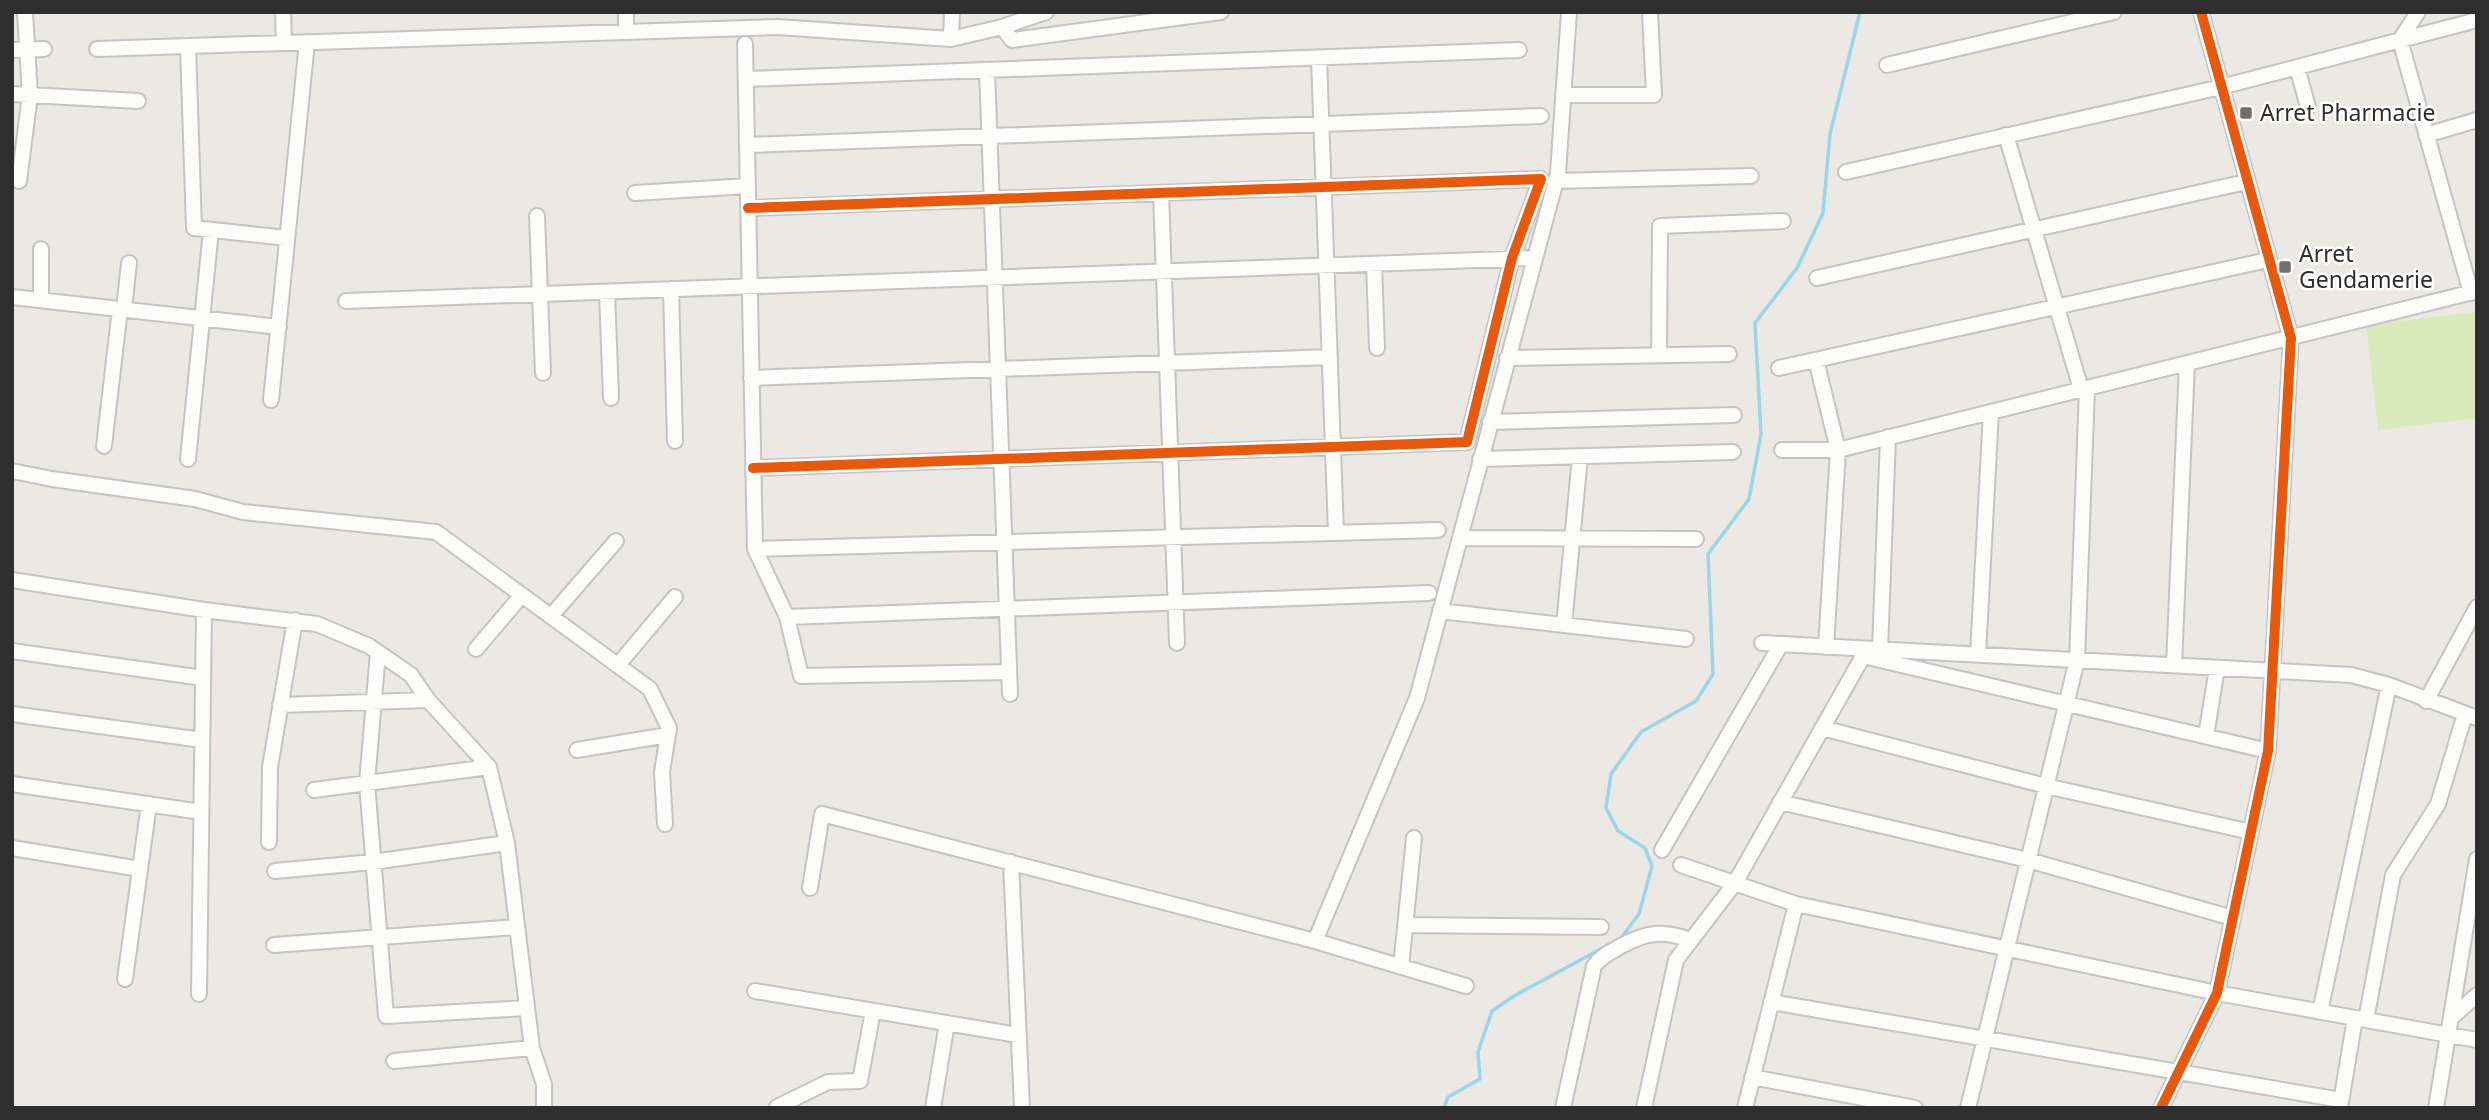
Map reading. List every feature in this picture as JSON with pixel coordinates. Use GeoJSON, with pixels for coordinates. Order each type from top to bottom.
{"type":"FeatureCollection","features":[{"type":"Feature","properties":{"kind":"street"},"geometry":{"type":"LineString","coordinates":[[19,181],[30,95],[20,50],[25,12]]}},
{"type":"Feature","properties":{"kind":"street"},"geometry":{"type":"LineString","coordinates":[[284,12],[284,43]]}},
{"type":"Feature","properties":{"kind":"street"},"geometry":{"type":"LineString","coordinates":[[626,12],[626,32]]}},
{"type":"Feature","properties":{"kind":"street"},"geometry":{"type":"LineString","coordinates":[[951,39],[952,12]]}},
{"type":"Feature","properties":{"kind":"street"},"geometry":{"type":"LineString","coordinates":[[97,49],[777,27],[951,39],[1002,27],[1046,12]]}},
{"type":"Feature","properties":{"kind":"street"},"geometry":{"type":"LineString","coordinates":[[1002,27],[1013,40],[1221,12]]}},
{"type":"Feature","properties":{"kind":"street"},"geometry":{"type":"LineString","coordinates":[[1315,941],[1418,698],[1555,181],[1569,12]]}},
{"type":"Feature","properties":{"kind":"street"},"geometry":{"type":"LineString","coordinates":[[1563,95],[1654,95],[1650,12]]}},
{"type":"Feature","properties":{"kind":"street"},"geometry":{"type":"LineString","coordinates":[[1887,65],[2114,12]]}},
{"type":"Feature","properties":{"kind":"street"},"geometry":{"type":"LineString","coordinates":[[2161,1108],[2217,993],[2268,751],[2291,338],[2201,12]]}},
{"type":"Feature","properties":{"kind":"street"},"geometry":{"type":"LineString","coordinates":[[1783,450],[1838,450],[2474,292],[2400,40],[2418,12]]}},
{"type":"Feature","properties":{"kind":"street"},"geometry":{"type":"LineString","coordinates":[[1846,172],[2221,87],[2477,20]]}},
{"type":"Feature","properties":{"kind":"street"},"geometry":{"type":"LineString","coordinates":[[271,400],[307,42]]}},
{"type":"Feature","properties":{"kind":"street"},"geometry":{"type":"LineString","coordinates":[[745,44],[755,549],[787,617],[801,676],[1009,672]]}},
{"type":"Feature","properties":{"kind":"street"},"geometry":{"type":"LineString","coordinates":[[188,46],[194,228],[288,238]]}},
{"type":"Feature","properties":{"kind":"street"},"geometry":{"type":"LineString","coordinates":[[20,50],[44,49]]}},
{"type":"Feature","properties":{"kind":"street"},"geometry":{"type":"LineString","coordinates":[[746,79],[1520,50]]}},
{"type":"Feature","properties":{"kind":"street"},"geometry":{"type":"LineString","coordinates":[[1319,58],[1336,533]]}},
{"type":"Feature","properties":{"kind":"street"},"geometry":{"type":"LineString","coordinates":[[2297,66],[2308,107]]}},
{"type":"Feature","properties":{"kind":"street"},"geometry":{"type":"LineString","coordinates":[[987,70],[1010,694]]}},
{"type":"Feature","properties":{"kind":"street"},"geometry":{"type":"LineString","coordinates":[[12,94],[138,101]]}},
{"type":"Feature","properties":{"kind":"street"},"geometry":{"type":"LineString","coordinates":[[747,145],[1541,116]]}},
{"type":"Feature","properties":{"kind":"street"},"geometry":{"type":"LineString","coordinates":[[2426,135],[2477,120]]}},
{"type":"Feature","properties":{"kind":"street"},"geometry":{"type":"LineString","coordinates":[[1968,1108],[2077,660],[2084,389],[2006,135]]}},
{"type":"Feature","properties":{"kind":"street"},"geometry":{"type":"LineString","coordinates":[[1555,181],[1751,176]]}},
{"type":"Feature","properties":{"kind":"street"},"geometry":{"type":"LineString","coordinates":[[748,208],[1541,179],[1512,258],[1467,442],[753,468]]}},
{"type":"Feature","properties":{"kind":"street"},"geometry":{"type":"LineString","coordinates":[[1817,278],[2246,181]]}},
{"type":"Feature","properties":{"kind":"street"},"geometry":{"type":"LineString","coordinates":[[635,194],[748,186]]}},
{"type":"Feature","properties":{"kind":"street"},"geometry":{"type":"LineString","coordinates":[[1161,193],[1177,643]]}},
{"type":"Feature","properties":{"kind":"street"},"geometry":{"type":"LineString","coordinates":[[537,216],[543,373]]}},
{"type":"Feature","properties":{"kind":"street"},"geometry":{"type":"LineString","coordinates":[[1659,355],[1660,226],[1783,221]]}},
{"type":"Feature","properties":{"kind":"street"},"geometry":{"type":"LineString","coordinates":[[188,458],[211,230]]}},
{"type":"Feature","properties":{"kind":"street"},"geometry":{"type":"LineString","coordinates":[[41,249],[41,300]]}},
{"type":"Feature","properties":{"kind":"street"},"geometry":{"type":"LineString","coordinates":[[346,301],[1534,258]]}},
{"type":"Feature","properties":{"kind":"street"},"geometry":{"type":"LineString","coordinates":[[1779,368],[2268,260]]}},
{"type":"Feature","properties":{"kind":"street"},"geometry":{"type":"LineString","coordinates":[[104,446],[129,263]]}},
{"type":"Feature","properties":{"kind":"street"},"geometry":{"type":"LineString","coordinates":[[1374,264],[1377,348]]}},
{"type":"Feature","properties":{"kind":"street"},"geometry":{"type":"LineString","coordinates":[[671,289],[675,441]]}},
{"type":"Feature","properties":{"kind":"street"},"geometry":{"type":"LineString","coordinates":[[607,292],[611,398]]}},
{"type":"Feature","properties":{"kind":"street"},"geometry":{"type":"LineString","coordinates":[[12,296],[279,327]]}},
{"type":"Feature","properties":{"kind":"street"},"geometry":{"type":"LineString","coordinates":[[1507,358],[1729,354]]}},
{"type":"Feature","properties":{"kind":"street"},"geometry":{"type":"LineString","coordinates":[[751,378],[1330,357]]}},
{"type":"Feature","properties":{"kind":"street"},"geometry":{"type":"LineString","coordinates":[[1816,360],[1838,450],[1826,647]]}},
{"type":"Feature","properties":{"kind":"street"},"geometry":{"type":"LineString","coordinates":[[2174,666],[2187,363]]}},
{"type":"Feature","properties":{"kind":"street"},"geometry":{"type":"LineString","coordinates":[[1978,655],[1991,412]]}},
{"type":"Feature","properties":{"kind":"street"},"geometry":{"type":"LineString","coordinates":[[1490,422],[1734,415]]}},
{"type":"Feature","properties":{"kind":"street"},"geometry":{"type":"LineString","coordinates":[[1644,1108],[1676,960],[1735,884],[1822,728],[1870,652],[1888,437]]}},
{"type":"Feature","properties":{"kind":"street"},"geometry":{"type":"LineString","coordinates":[[1480,459],[1733,453]]}},
{"type":"Feature","properties":{"kind":"street"},"geometry":{"type":"LineString","coordinates":[[1564,625],[1580,457]]}},
{"type":"Feature","properties":{"kind":"street"},"geometry":{"type":"LineString","coordinates":[[12,471],[195,499],[243,512],[436,532],[650,689],[669,728],[662,772],[665,824]]}},
{"type":"Feature","properties":{"kind":"street"},"geometry":{"type":"LineString","coordinates":[[755,549],[1438,530]]}},
{"type":"Feature","properties":{"kind":"street"},"geometry":{"type":"LineString","coordinates":[[1460,538],[1696,539]]}},
{"type":"Feature","properties":{"kind":"street"},"geometry":{"type":"LineString","coordinates":[[551,616],[617,541]]}},
{"type":"Feature","properties":{"kind":"street"},"geometry":{"type":"LineString","coordinates":[[12,580],[204,610],[317,624],[369,646],[411,675],[428,700],[489,767],[507,843],[532,1048],[544,1084],[544,1108]]}},
{"type":"Feature","properties":{"kind":"street"},"geometry":{"type":"LineString","coordinates":[[787,617],[1429,593]]}},
{"type":"Feature","properties":{"kind":"street"},"geometry":{"type":"LineString","coordinates":[[477,649],[522,595]]}},
{"type":"Feature","properties":{"kind":"street"},"geometry":{"type":"LineString","coordinates":[[618,665],[675,597]]}},
{"type":"Feature","properties":{"kind":"street"},"geometry":{"type":"LineString","coordinates":[[2426,701],[2477,607]]}},
{"type":"Feature","properties":{"kind":"street"},"geometry":{"type":"LineString","coordinates":[[199,994],[204,610]]}},
{"type":"Feature","properties":{"kind":"street"},"geometry":{"type":"LineString","coordinates":[[1440,611],[1686,639]]}},
{"type":"Feature","properties":{"kind":"street"},"geometry":{"type":"LineString","coordinates":[[269,842],[270,767],[295,620]]}},
{"type":"Feature","properties":{"kind":"street"},"geometry":{"type":"LineString","coordinates":[[1762,643],[1870,652],[1978,655],[2351,675],[2389,685],[2426,701],[2471,715],[2438,804],[2393,875],[2341,1104],[1771,1002]]}},
{"type":"Feature","properties":{"kind":"street"},"geometry":{"type":"LineString","coordinates":[[1662,850],[1782,644]]}},
{"type":"Feature","properties":{"kind":"street"},"geometry":{"type":"LineString","coordinates":[[12,650],[203,678]]}},
{"type":"Feature","properties":{"kind":"street"},"geometry":{"type":"LineString","coordinates":[[378,652],[367,783],[386,1016],[527,1008]]}},
{"type":"Feature","properties":{"kind":"street"},"geometry":{"type":"LineString","coordinates":[[1870,652],[2066,704],[2268,751]]}},
{"type":"Feature","properties":{"kind":"street"},"geometry":{"type":"LineString","coordinates":[[2206,736],[2217,668]]}},
{"type":"Feature","properties":{"kind":"street"},"geometry":{"type":"LineString","coordinates":[[2320,1012],[2389,685]]}},
{"type":"Feature","properties":{"kind":"street"},"geometry":{"type":"LineString","coordinates":[[280,705],[428,700]]}},
{"type":"Feature","properties":{"kind":"street"},"geometry":{"type":"LineString","coordinates":[[12,714],[202,740]]}},
{"type":"Feature","properties":{"kind":"street"},"geometry":{"type":"LineString","coordinates":[[1822,728],[2046,786],[2251,832]]}},
{"type":"Feature","properties":{"kind":"street"},"geometry":{"type":"LineString","coordinates":[[577,750],[668,736]]}},
{"type":"Feature","properties":{"kind":"street"},"geometry":{"type":"LineString","coordinates":[[314,790],[489,767]]}},
{"type":"Feature","properties":{"kind":"street"},"geometry":{"type":"LineString","coordinates":[[12,784],[201,812]]}},
{"type":"Feature","properties":{"kind":"street"},"geometry":{"type":"LineString","coordinates":[[1780,803],[2028,860],[2233,918]]}},
{"type":"Feature","properties":{"kind":"street"},"geometry":{"type":"LineString","coordinates":[[125,979],[149,804]]}},
{"type":"Feature","properties":{"kind":"street"},"geometry":{"type":"LineString","coordinates":[[810,888],[822,814],[1315,941],[1466,986]]}},
{"type":"Feature","properties":{"kind":"street"},"geometry":{"type":"LineString","coordinates":[[1401,967],[1414,838]]}},
{"type":"Feature","properties":{"kind":"street"},"geometry":{"type":"LineString","coordinates":[[275,870],[373,862],[507,843]]}},
{"type":"Feature","properties":{"kind":"street"},"geometry":{"type":"LineString","coordinates":[[12,848],[140,869]]}},
{"type":"Feature","properties":{"kind":"street"},"geometry":{"type":"LineString","coordinates":[[2436,1108],[2477,859]]}},
{"type":"Feature","properties":{"kind":"street"},"geometry":{"type":"LineString","coordinates":[[1011,862],[1022,1108]]}},
{"type":"Feature","properties":{"kind":"street"},"geometry":{"type":"LineString","coordinates":[[1681,865],[1796,904],[2217,993],[2477,1040]]}},
{"type":"Feature","properties":{"kind":"street"},"geometry":{"type":"LineString","coordinates":[[1745,1108],[1796,904]]}},
{"type":"Feature","properties":{"kind":"street"},"geometry":{"type":"LineString","coordinates":[[1405,925],[1601,927]]}},
{"type":"Feature","properties":{"kind":"street"},"geometry":{"type":"LineString","coordinates":[[2463,941],[2477,925]]}},
{"type":"Feature","properties":{"kind":"street"},"geometry":{"type":"LineString","coordinates":[[274,945],[517,927]]}},
{"type":"Feature","properties":{"kind":"street"},"geometry":{"type":"LineString","coordinates":[[1563,1108],[1594,966],[1604,956],[1637,936],[1650,933],[1691,940]]}},
{"type":"Feature","properties":{"kind":"street"},"geometry":{"type":"LineString","coordinates":[[755,991],[1018,1035]]}},
{"type":"Feature","properties":{"kind":"street"},"geometry":{"type":"LineString","coordinates":[[2451,1018],[2477,995]]}},
{"type":"Feature","properties":{"kind":"street"},"geometry":{"type":"LineString","coordinates":[[777,1107],[828,1082],[860,1081],[873,1011]]}},
{"type":"Feature","properties":{"kind":"street"},"geometry":{"type":"LineString","coordinates":[[933,1108],[947,1023]]}},
{"type":"Feature","properties":{"kind":"street"},"geometry":{"type":"LineString","coordinates":[[394,1061],[532,1048]]}},
{"type":"Feature","properties":{"kind":"street"},"geometry":{"type":"LineString","coordinates":[[1752,1077],[1915,1108]]}},
{"type":"Feature","properties":{"kind":"green space"},"geometry":{"type":"Polygon","coordinates":[[[2477,312],[2477,418],[2378,430],[2366,325],[2477,312]]]}},
{"type":"Feature","properties":{"kind":"waterway"},"geometry":{"type":"LineString","coordinates":[[1444,1108],[1448,1097],[1480,1079],[1478,1052],[1492,1011],[1514,996],[1621,938],[1639,914],[1652,866],[1645,848],[1618,831],[1606,808],[1611,774],[1641,732],[1696,701],[1713,674],[1708,554],[1749,499],[1761,434],[1755,323],[1797,268],[1823,213],[1830,134],[1860,12]]}},
{"type":"Feature","properties":{"kind":"cycle path"},"geometry":{"type":"LineString","coordinates":[[2161,1108],[2217,993],[2268,751],[2291,338],[2201,12]]}},
{"type":"Feature","properties":{"kind":"cycle path"},"geometry":{"type":"LineString","coordinates":[[748,208],[1541,179],[1512,258],[1467,442],[753,468]]}},
{"type":"Feature","properties":{"kind":"place","name":"Arret Pharmacie"},"geometry":{"type":"Point","coordinates":[2246,113]}},
{"type":"Feature","properties":{"kind":"place","name":"Arret Gendamerie"},"geometry":{"type":"Point","coordinates":[2285,267]}}]}
